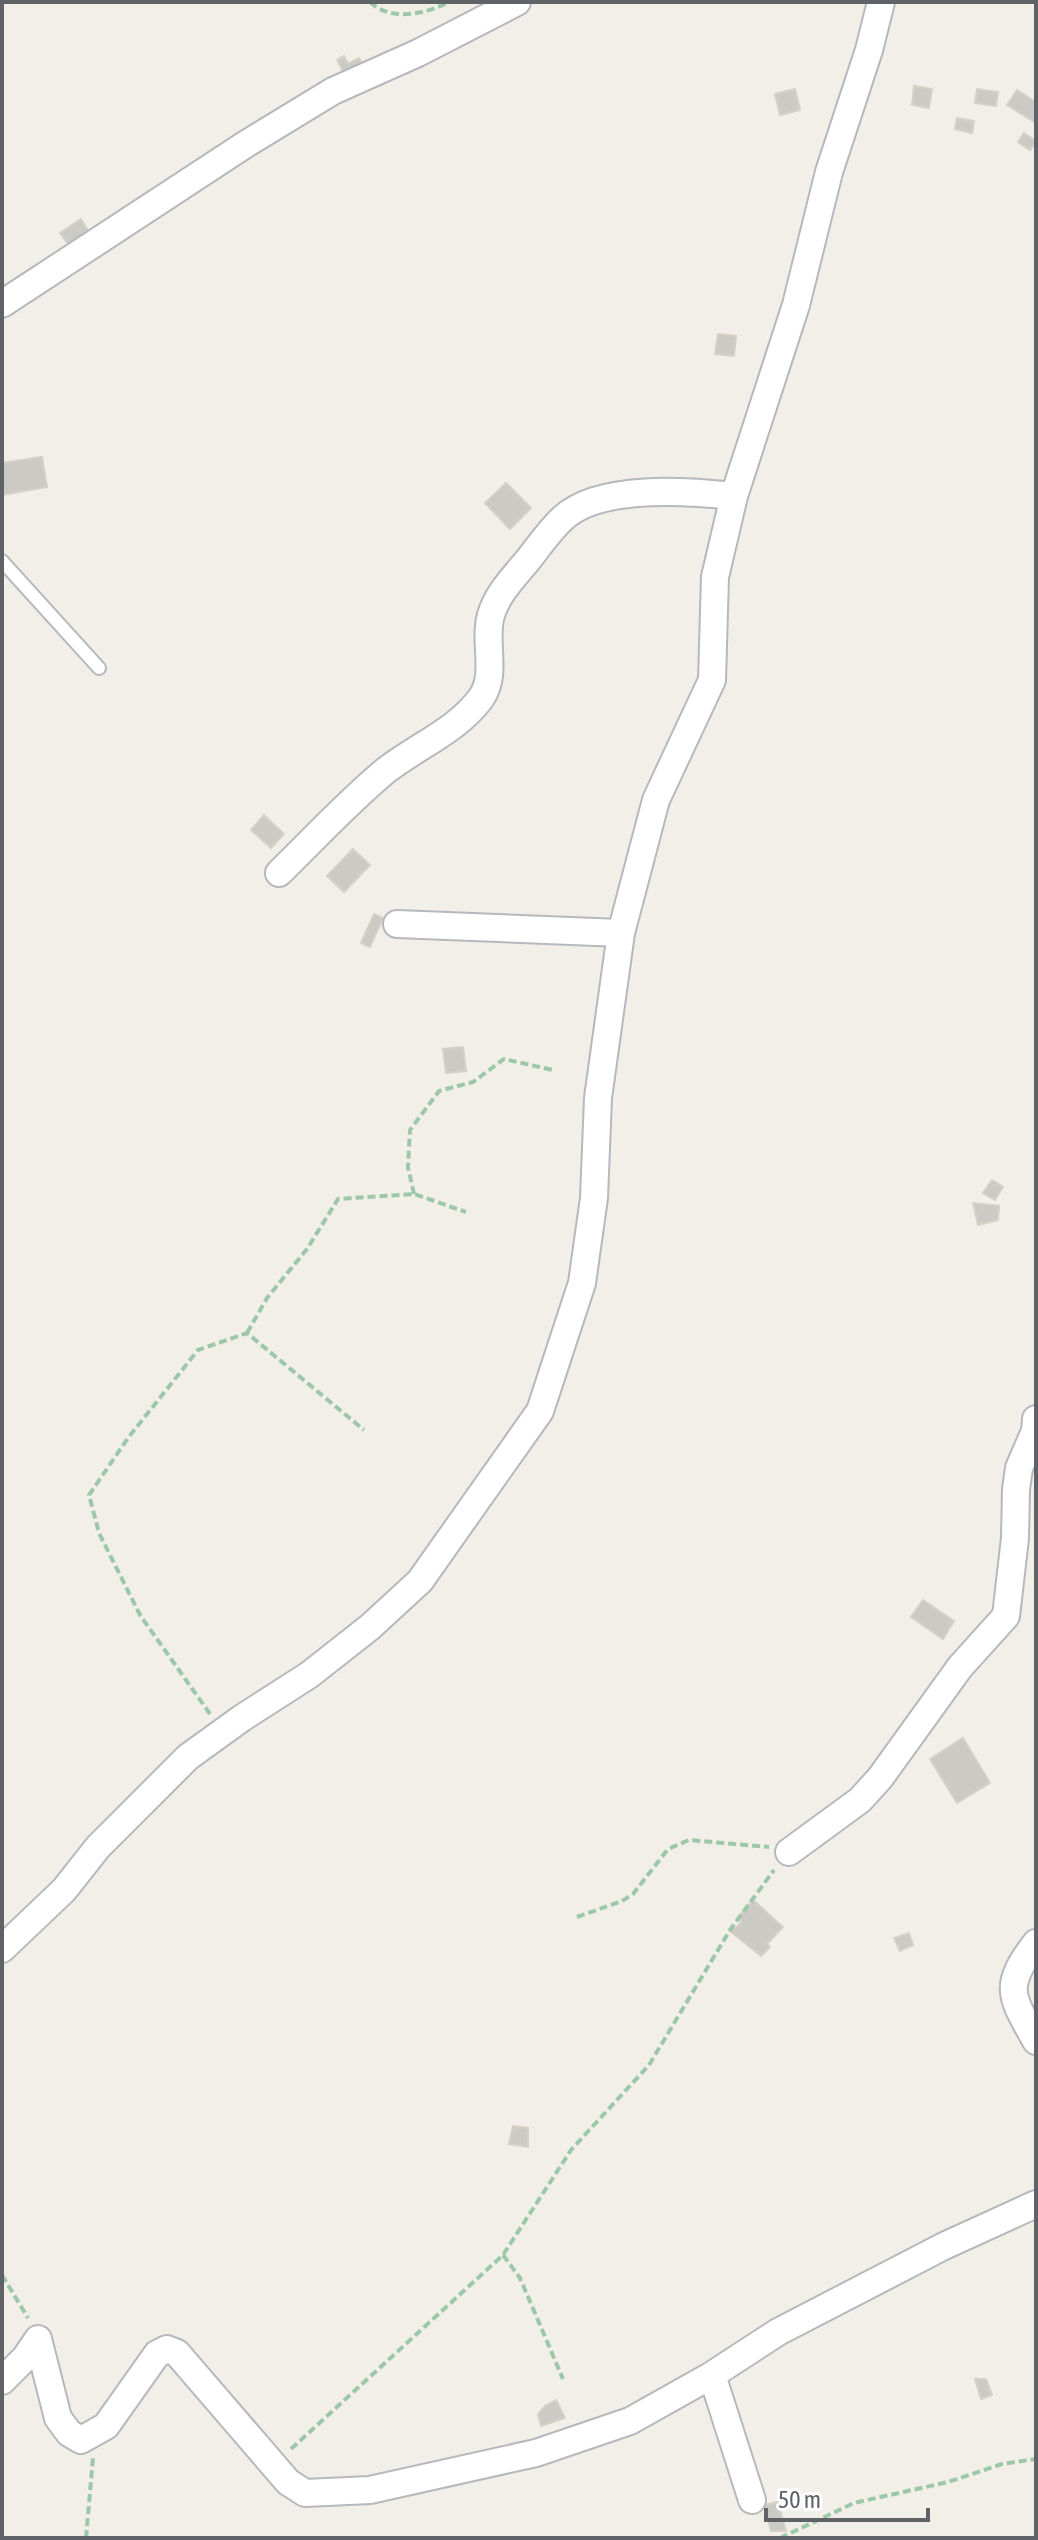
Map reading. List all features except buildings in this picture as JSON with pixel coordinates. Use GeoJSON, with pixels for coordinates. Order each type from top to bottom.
{"type":"FeatureCollection","features":[{"type":"Feature","properties":{"kind":"street"},"geometry":{"type":"LineString","coordinates":[[2,304],[246,144],[333,91],[418,53],[517,2]]}},
{"type":"Feature","properties":{"kind":"street"},"geometry":{"type":"LineString","coordinates":[[2,1949],[64,1890],[98,1847],[188,1757],[309,1675],[370,1627],[420,1581],[540,1411],[582,1283],[594,1198],[598,1098],[621,933],[656,800],[712,680],[715,577],[734,496],[796,305],[829,172],[869,50],[881,2]]}},
{"type":"Feature","properties":{"kind":"street"},"geometry":{"type":"LineString","coordinates":[[279,873],[385,771],[447,729],[481,698],[490,672],[488,633],[498,599],[563,517],[583,506],[614,497],[686,491],[734,496]]}},
{"type":"Feature","properties":{"kind":"street"},"geometry":{"type":"LineString","coordinates":[[397,924],[621,933]]}},
{"type":"Feature","properties":{"kind":"street"},"geometry":{"type":"LineString","coordinates":[[789,1852],[860,1800],[880,1778],[935,1699],[1006,1616],[1026,1505],[1016,1489],[1019,1468],[1035,1431],[1036,1419]]}},
{"type":"Feature","properties":{"kind":"street"},"geometry":{"type":"LineString","coordinates":[[1036,1943],[1017,1971],[1013,1992],[1036,2041]]}},
{"type":"Feature","properties":{"kind":"street"},"geometry":{"type":"LineString","coordinates":[[38,2339],[58,2418],[69,2433],[81,2440],[106,2426],[157,2354],[167,2349],[177,2353],[288,2482],[305,2493],[370,2490],[536,2453],[630,2421],[712,2375],[778,2332],[944,2246],[1036,2204]]}},
{"type":"Feature","properties":{"kind":"street"},"geometry":{"type":"LineString","coordinates":[[2,2381],[25,2358],[38,2339]]}},
{"type":"Feature","properties":{"kind":"street"},"geometry":{"type":"LineString","coordinates":[[712,2375],[752,2500]]}},
{"type":"Feature","properties":{"kind":"lane"},"geometry":{"type":"LineString","coordinates":[[2,561],[99,668]]}},
{"type":"Feature","properties":{"kind":"path"},"geometry":{"type":"LineString","coordinates":[[370,2],[377,9],[418,14],[449,2]]}},
{"type":"Feature","properties":{"kind":"path"},"geometry":{"type":"LineString","coordinates":[[414,1194],[408,1167],[410,1130],[439,1091],[473,1082],[504,1059],[553,1070]]}},
{"type":"Feature","properties":{"kind":"path"},"geometry":{"type":"LineString","coordinates":[[223,1732],[140,1615],[99,1533],[89,1495],[128,1438],[198,1350],[247,1333],[267,1298],[307,1249],[338,1199],[414,1194],[466,1212]]}},
{"type":"Feature","properties":{"kind":"path"},"geometry":{"type":"LineString","coordinates":[[247,1333],[364,1430]]}},
{"type":"Feature","properties":{"kind":"path"},"geometry":{"type":"LineString","coordinates":[[274,2464],[503,2255],[571,2150],[649,2065],[730,1930],[789,1852],[776,1847],[689,1840],[668,1849],[633,1894],[577,1917]]}},
{"type":"Feature","properties":{"kind":"path"},"geometry":{"type":"LineString","coordinates":[[503,2255],[520,2278],[563,2379]]}},
{"type":"Feature","properties":{"kind":"path"},"geometry":{"type":"LineString","coordinates":[[2,2275],[38,2339]]}},
{"type":"Feature","properties":{"kind":"path"},"geometry":{"type":"LineString","coordinates":[[86,2538],[94,2457],[106,2426]]}},
{"type":"Feature","properties":{"kind":"path"},"geometry":{"type":"LineString","coordinates":[[780,2538],[854,2503],[948,2482],[1002,2464],[1036,2459]]}}]}
